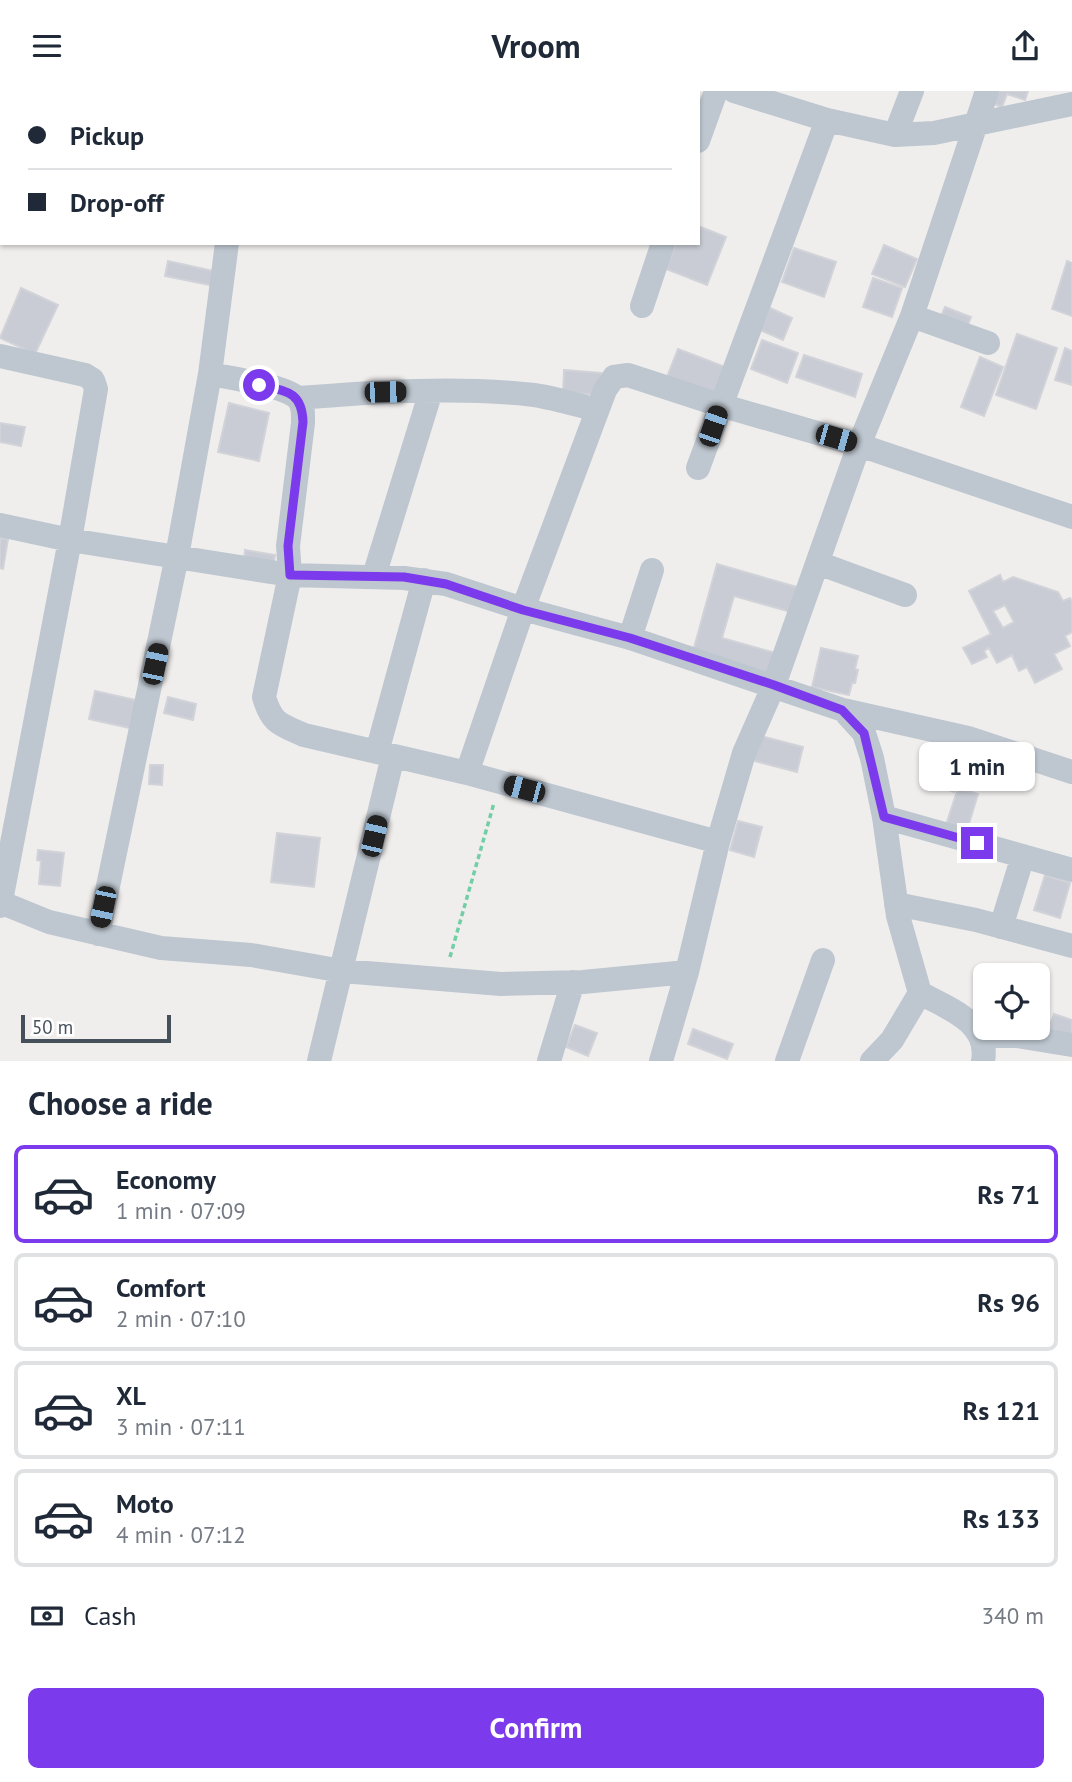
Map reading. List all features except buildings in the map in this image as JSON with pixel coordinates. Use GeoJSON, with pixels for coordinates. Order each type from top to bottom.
{"type":"FeatureCollection","features":[{"type":"Feature","properties":{"kind":"street"},"geometry":{"type":"LineString","coordinates":[[700,135],[716,91]]}},
{"type":"Feature","properties":{"kind":"street"},"geometry":{"type":"LineString","coordinates":[[734,91],[827,120],[895,135],[934,133],[1072,104]]}},
{"type":"Feature","properties":{"kind":"street"},"geometry":{"type":"LineString","coordinates":[[895,135],[912,91]]}},
{"type":"Feature","properties":{"kind":"street"},"geometry":{"type":"LineString","coordinates":[[661,1061],[744,753],[774,685],[859,445],[912,316],[987,91]]}},
{"type":"Feature","properties":{"kind":"street"},"geometry":{"type":"LineString","coordinates":[[698,468],[827,120]]}},
{"type":"Feature","properties":{"kind":"street"},"geometry":{"type":"LineString","coordinates":[[98,934],[177,556],[210,374],[227,245]]}},
{"type":"Feature","properties":{"kind":"street"},"geometry":{"type":"LineString","coordinates":[[642,306],[662,245]]}},
{"type":"Feature","properties":{"kind":"street"},"geometry":{"type":"LineString","coordinates":[[912,316],[988,343]]}},
{"type":"Feature","properties":{"kind":"street"},"geometry":{"type":"LineString","coordinates":[[0,356],[85,375],[93,380],[96,389],[70,540],[0,903],[49,922],[161,948],[251,955],[342,971],[500,984],[573,982],[687,972]]}},
{"type":"Feature","properties":{"kind":"street"},"geometry":{"type":"LineString","coordinates":[[210,374],[283,390],[298,398],[487,391],[538,396],[597,410]]}},
{"type":"Feature","properties":{"kind":"street"},"geometry":{"type":"LineString","coordinates":[[467,773],[523,610],[597,410],[614,377],[628,375],[859,445],[1072,517]]}},
{"type":"Feature","properties":{"kind":"street"},"geometry":{"type":"LineString","coordinates":[[374,576],[431,391]]}},
{"type":"Feature","properties":{"kind":"street"},"geometry":{"type":"LineString","coordinates":[[298,398],[303,407],[303,422],[288,546],[290,575],[264,697],[269,714],[279,723],[304,735],[467,773],[718,842]]}},
{"type":"Feature","properties":{"kind":"street"},"geometry":{"type":"LineString","coordinates":[[0,525],[70,540],[290,575],[374,576],[446,584],[523,610],[630,638],[842,710],[968,738],[1072,772]]}},
{"type":"Feature","properties":{"kind":"street"},"geometry":{"type":"LineString","coordinates":[[818,563],[905,595]]}},
{"type":"Feature","properties":{"kind":"street"},"geometry":{"type":"LineString","coordinates":[[630,638],[652,570]]}},
{"type":"Feature","properties":{"kind":"street"},"geometry":{"type":"LineString","coordinates":[[319,1061],[342,971],[385,754],[424,580]]}},
{"type":"Feature","properties":{"kind":"street"},"geometry":{"type":"LineString","coordinates":[[842,710],[864,733],[884,817],[896,904],[920,993],[892,1040],[872,1061]]}},
{"type":"Feature","properties":{"kind":"street"},"geometry":{"type":"LineString","coordinates":[[884,817],[1072,870]]}},
{"type":"Feature","properties":{"kind":"street"},"geometry":{"type":"LineString","coordinates":[[1001,927],[1023,856]]}},
{"type":"Feature","properties":{"kind":"street"},"geometry":{"type":"LineString","coordinates":[[896,904],[1072,946]]}},
{"type":"Feature","properties":{"kind":"street"},"geometry":{"type":"LineString","coordinates":[[787,1061],[823,960]]}},
{"type":"Feature","properties":{"kind":"street"},"geometry":{"type":"LineString","coordinates":[[549,1061],[573,982]]}},
{"type":"Feature","properties":{"kind":"street"},"geometry":{"type":"LineString","coordinates":[[920,993],[969,1020],[973,1025]]}},
{"type":"Feature","properties":{"kind":"street"},"geometry":{"type":"LineString","coordinates":[[982,1040],[983,1061]]}},
{"type":"Feature","properties":{"kind":"street"},"geometry":{"type":"LineString","coordinates":[[1031,1040],[1067,1050]]}},
{"type":"Feature","properties":{"kind":"path"},"geometry":{"type":"LineString","coordinates":[[443,979],[500,782]]}},
{"type":"Feature","properties":{"kind":"route"},"geometry":{"type":"LineString","coordinates":[[259,385],[283,390],[298,398],[303,407],[288,546],[290,575],[404,577],[446,584],[523,610],[630,638],[842,710],[864,733],[884,817],[977,843]]}}]}
